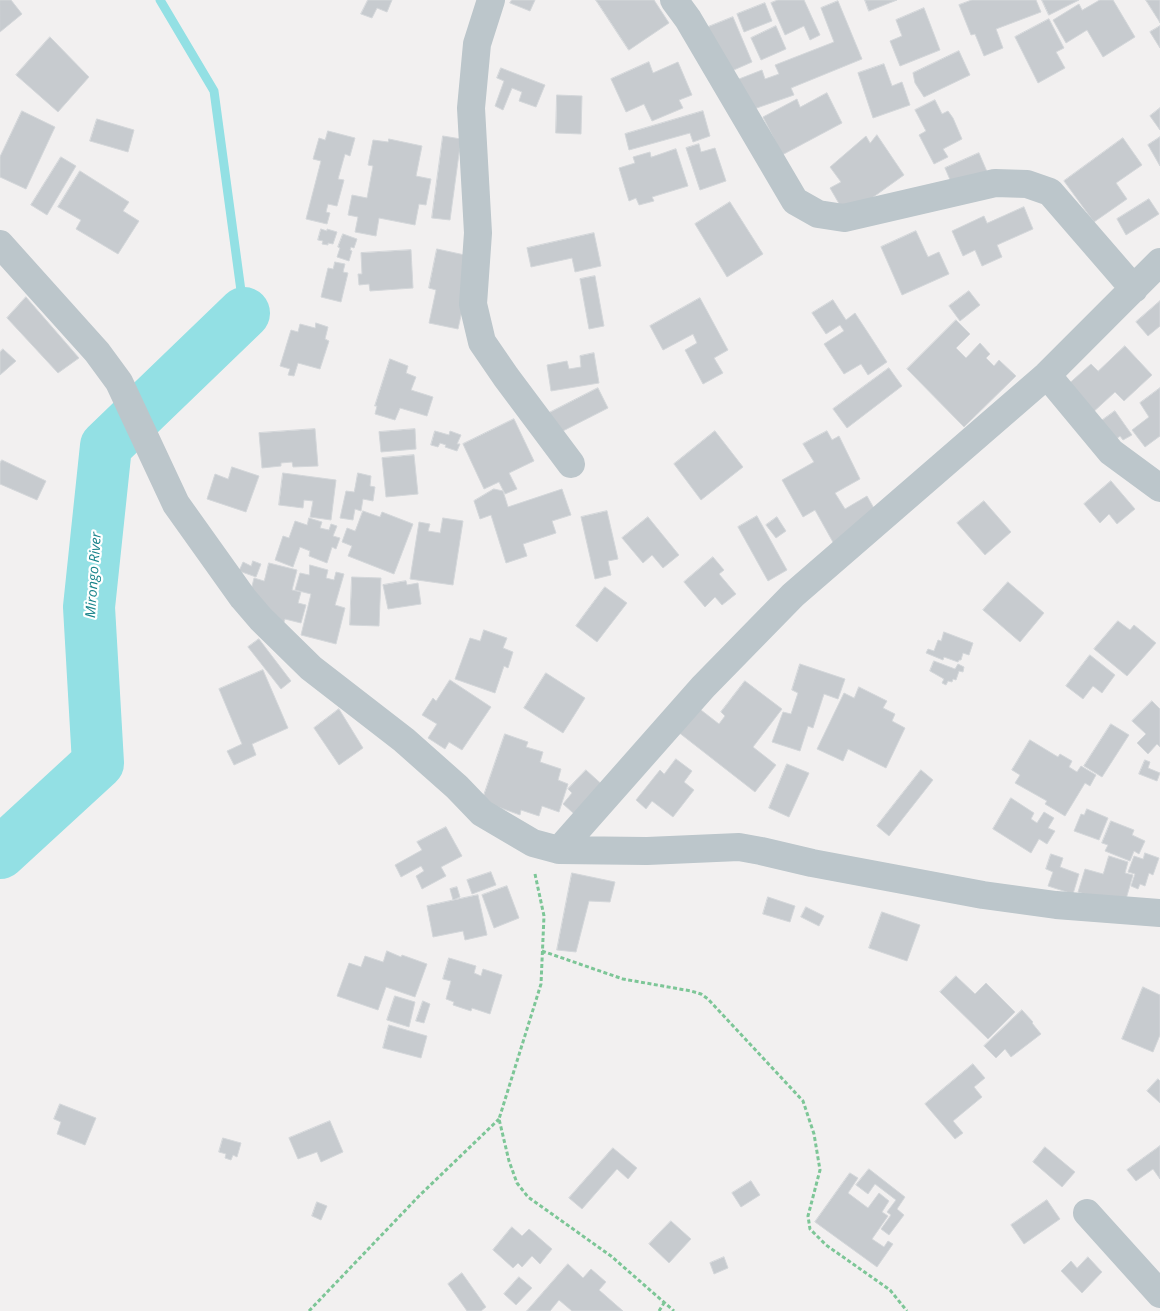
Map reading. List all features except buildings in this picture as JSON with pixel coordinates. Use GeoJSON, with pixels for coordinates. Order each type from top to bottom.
{"type":"FeatureCollection","features":[{"type":"Feature","properties":{"kind":"street"},"geometry":{"type":"LineString","coordinates":[[491,0],[477,44],[471,108],[478,233],[473,304],[482,342],[571,464]]}},
{"type":"Feature","properties":{"kind":"street"},"geometry":{"type":"LineString","coordinates":[[674,0],[688,19],[795,201],[818,214],[844,218],[995,183],[1027,184],[1040,187],[1050,192],[1134,288]]}},
{"type":"Feature","properties":{"kind":"street"},"geometry":{"type":"LineString","coordinates":[[0,244],[98,352],[118,382],[176,504],[253,610],[311,668],[404,740],[457,787],[482,813],[533,843],[559,850],[647,851],[739,847],[761,850],[812,863],[983,895],[1056,905],[1160,913]]}},
{"type":"Feature","properties":{"kind":"street"},"geometry":{"type":"LineString","coordinates":[[559,850],[703,687],[793,595],[1046,375],[1160,262]]}},
{"type":"Feature","properties":{"kind":"street"},"geometry":{"type":"LineString","coordinates":[[1046,375],[1111,452],[1160,488]]}},
{"type":"Feature","properties":{"kind":"street"},"geometry":{"type":"LineString","coordinates":[[1087,1213],[1160,1294]]}},
{"type":"Feature","properties":{"kind":"path"},"geometry":{"type":"LineString","coordinates":[[309,1311],[418,1197],[499,1119],[541,984],[544,916],[535,873],[531,866]]}},
{"type":"Feature","properties":{"kind":"path"},"geometry":{"type":"LineString","coordinates":[[542,951],[623,979],[691,991],[701,994],[708,999],[803,1101],[814,1134],[820,1170],[808,1216],[810,1229],[826,1245],[890,1290],[907,1311]]}},
{"type":"Feature","properties":{"kind":"path"},"geometry":{"type":"LineString","coordinates":[[499,1119],[517,1183],[528,1197],[611,1256],[674,1311]]}},
{"type":"Feature","properties":{"kind":"path"},"geometry":{"type":"LineString","coordinates":[[659,1311],[664,1302]]}},
{"type":"Feature","properties":{"kind":"waterway"},"geometry":{"type":"LineString","coordinates":[[160,0],[214,91],[244,313]]}},
{"type":"Feature","properties":{"kind":"waterway","name":"Mirongo River"},"geometry":{"type":"LineString","coordinates":[[0,853],[98,763],[89,607],[106,446],[244,313]]}}]}
